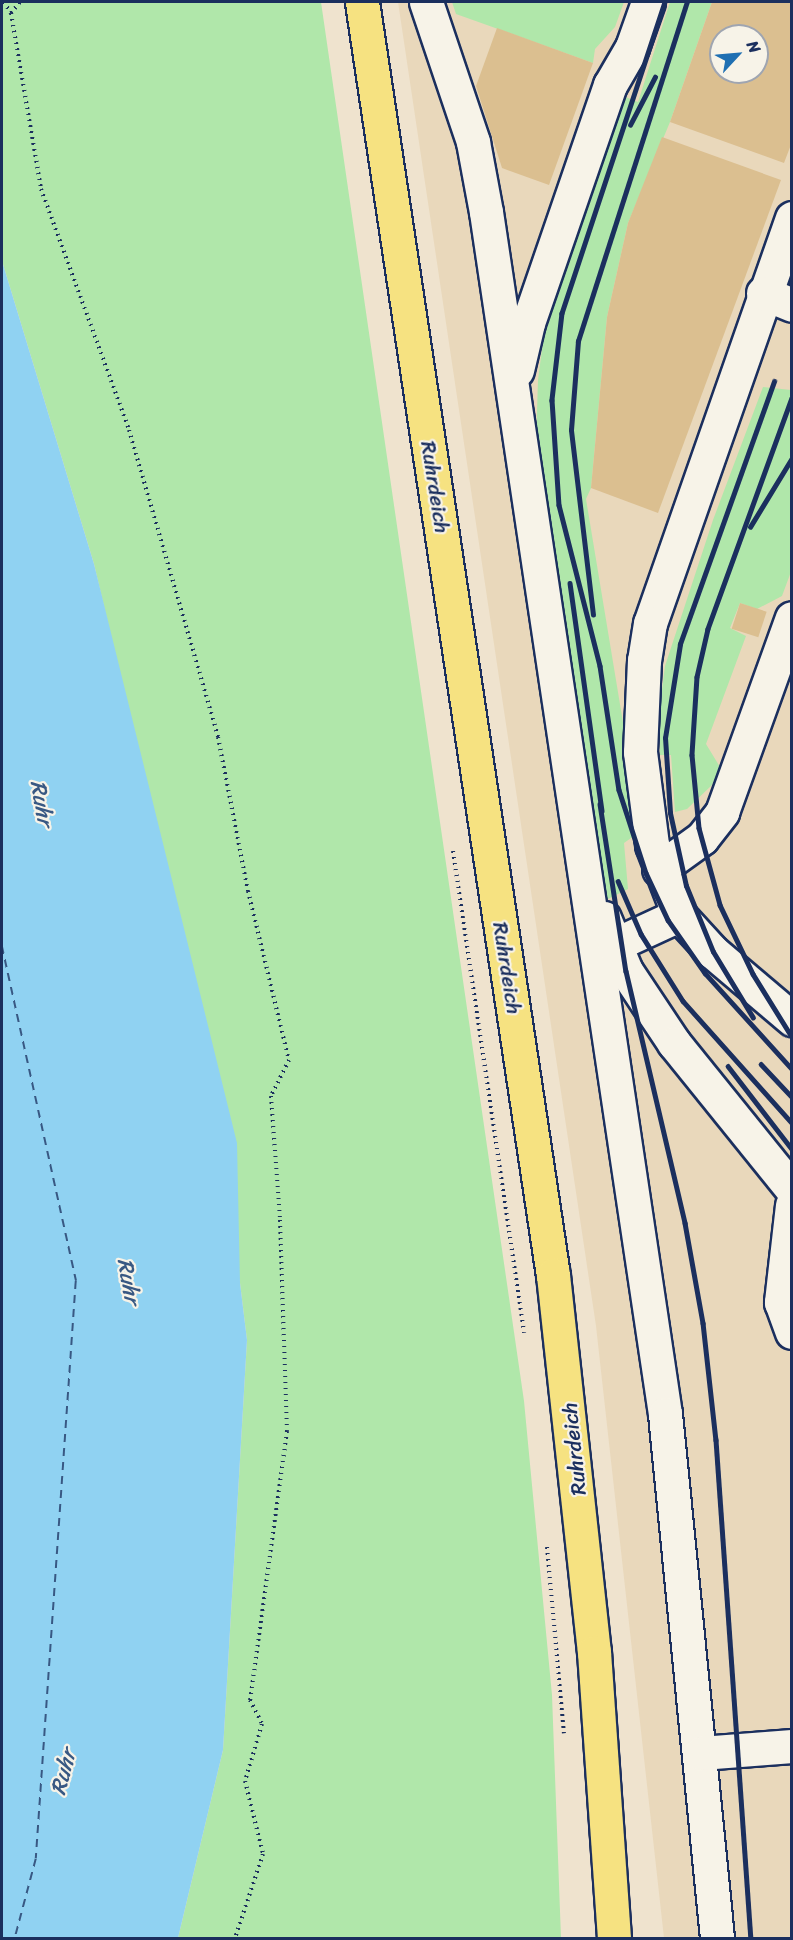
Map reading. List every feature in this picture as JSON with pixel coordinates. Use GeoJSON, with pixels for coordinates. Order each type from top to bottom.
{"type":"FeatureCollection","features":[{"type":"Feature","properties":{"kind":"main road","name":"Ruhrdeich"},"geometry":{"type":"LineString","coordinates":[[362,2],[553,1275],[592,1640],[614,1938]]}},
{"type":"Feature","properties":{"kind":"lane"},"geometry":{"type":"LineString","coordinates":[[426,2],[479,168],[665,1414],[701,1753],[717,1938]]}},
{"type":"Feature","properties":{"kind":"lane"},"geometry":{"type":"LineString","coordinates":[[513,396],[528,323],[610,85],[632,47],[648,2]]}},
{"type":"Feature","properties":{"kind":"lane"},"geometry":{"type":"LineString","coordinates":[[784,215],[777,299],[679,495],[650,622],[644,660],[640,752],[648,822],[659,869],[679,915],[713,952],[792,1019]]}},
{"type":"Feature","properties":{"kind":"lane"},"geometry":{"type":"LineString","coordinates":[[659,869],[702,837],[722,812],[792,618]]}},
{"type":"Feature","properties":{"kind":"lane"},"geometry":{"type":"LineString","coordinates":[[583,867],[626,971],[674,1043],[792,1189]]}},
{"type":"Feature","properties":{"kind":"lane"},"geometry":{"type":"LineString","coordinates":[[614,945],[679,915]]}},
{"type":"Feature","properties":{"kind":"lane"},"geometry":{"type":"LineString","coordinates":[[792,1205],[781,1302],[792,1332]]}},
{"type":"Feature","properties":{"kind":"lane"},"geometry":{"type":"LineString","coordinates":[[701,1753],[792,1746]]}},
{"type":"Feature","properties":{"kind":"path"},"geometry":{"type":"LineString","coordinates":[[4,2],[11,13],[41,189],[129,430],[181,600],[218,737],[248,891],[289,1060],[271,1096],[280,1220],[286,1431],[250,1700],[262,1724],[245,1781],[263,1854],[235,1938]]}},
{"type":"Feature","properties":{"kind":"path"},"geometry":{"type":"LineString","coordinates":[[11,13],[20,2]]}},
{"type":"Feature","properties":{"kind":"path","name":"Ruhrdeich"},"geometry":{"type":"LineString","coordinates":[[452,841],[524,1336]]}},
{"type":"Feature","properties":{"kind":"path"},"geometry":{"type":"LineString","coordinates":[[546,1538],[565,1740]]}},
{"type":"Feature","properties":{"kind":"shaded area"},"geometry":{"type":"Polygon","coordinates":[[[398,2],[791,2],[791,1938],[664,1938],[596,1326],[398,2]]]}},
{"type":"Feature","properties":{"kind":"green space"},"geometry":{"type":"Polygon","coordinates":[[[2,2],[321,2],[524,1401],[552,1695],[561,1938],[178,1938],[223,1750],[247,1340],[240,1283],[138,751],[94,564],[2,261],[2,2]]]}},
{"type":"Feature","properties":{"kind":"green space"},"geometry":{"type":"Polygon","coordinates":[[[452,2],[624,2],[615,27],[595,49],[593,63],[456,14],[452,2]]]}},
{"type":"Feature","properties":{"kind":"green space"},"geometry":{"type":"Polygon","coordinates":[[[670,2],[712,2],[670,122],[628,223],[607,317],[591,488],[586,499],[641,831],[624,843],[628,889],[606,900],[536,443],[538,380],[546,318],[623,96],[638,102],[670,2]]]}},
{"type":"Feature","properties":{"kind":"green space"},"geometry":{"type":"Polygon","coordinates":[[[763,387],[791,390],[792,569],[782,596],[757,609],[740,603],[730,628],[746,636],[706,744],[720,767],[712,785],[687,809],[675,812],[671,755],[660,755],[659,713],[665,666],[713,520],[763,387]]]}},
{"type":"Feature","properties":{"kind":"water","name":"Ruhr"},"geometry":{"type":"Polygon","coordinates":[[[2,261],[94,564],[237,1143],[240,1283],[247,1340],[223,1750],[178,1938],[2,1938],[2,261]]]}},
{"type":"Feature","properties":{"kind":"building"},"geometry":{"type":"Polygon","coordinates":[[[712,2],[792,2],[792,142],[784,163],[670,122],[712,2]]]}},
{"type":"Feature","properties":{"kind":"building"},"geometry":{"type":"Polygon","coordinates":[[[497,28],[593,63],[549,185],[502,168],[476,86],[497,28]]]}},
{"type":"Feature","properties":{"kind":"building"},"geometry":{"type":"Polygon","coordinates":[[[662,137],[781,180],[658,513],[591,488],[607,317],[628,223],[662,137]]]}},
{"type":"Feature","properties":{"kind":"building"},"geometry":{"type":"Polygon","coordinates":[[[740,603],[767,612],[758,637],[732,629],[740,603]]]}},
{"type":"Feature","properties":{"kind":"ferry route"},"geometry":{"type":"LineString","coordinates":[[2,946],[76,1281],[36,1859],[15,1938]]}},
{"type":"Feature","properties":{"kind":"railway"},"geometry":{"type":"LineString","coordinates":[[665,2],[562,313],[552,400],[559,505],[600,666],[619,790],[646,873],[668,920],[705,973],[792,1069]]}},
{"type":"Feature","properties":{"kind":"railway"},"geometry":{"type":"LineString","coordinates":[[593,615],[571,430],[578,341],[687,2]]}},
{"type":"Feature","properties":{"kind":"railway"},"geometry":{"type":"LineString","coordinates":[[630,125],[655,77]]}},
{"type":"Feature","properties":{"kind":"railway"},"geometry":{"type":"LineString","coordinates":[[753,1018],[713,952],[686,886],[670,813],[665,738],[680,644],[774,381]]}},
{"type":"Feature","properties":{"kind":"railway"},"geometry":{"type":"LineString","coordinates":[[792,398],[708,629],[697,677],[692,755],[699,828],[720,905],[753,974],[792,1037]]}},
{"type":"Feature","properties":{"kind":"railway"},"geometry":{"type":"LineString","coordinates":[[750,527],[792,458]]}},
{"type":"Feature","properties":{"kind":"railway"},"geometry":{"type":"LineString","coordinates":[[570,583],[602,811]]}},
{"type":"Feature","properties":{"kind":"railway"},"geometry":{"type":"LineString","coordinates":[[600,804],[626,971],[685,1223],[703,1323],[716,1440],[751,1938]]}},
{"type":"Feature","properties":{"kind":"railway"},"geometry":{"type":"LineString","coordinates":[[618,881],[641,934],[683,1001],[792,1123]]}},
{"type":"Feature","properties":{"kind":"railway"},"geometry":{"type":"LineString","coordinates":[[761,1064],[792,1097]]}},
{"type":"Feature","properties":{"kind":"railway"},"geometry":{"type":"LineString","coordinates":[[728,1066],[792,1149]]}}]}
